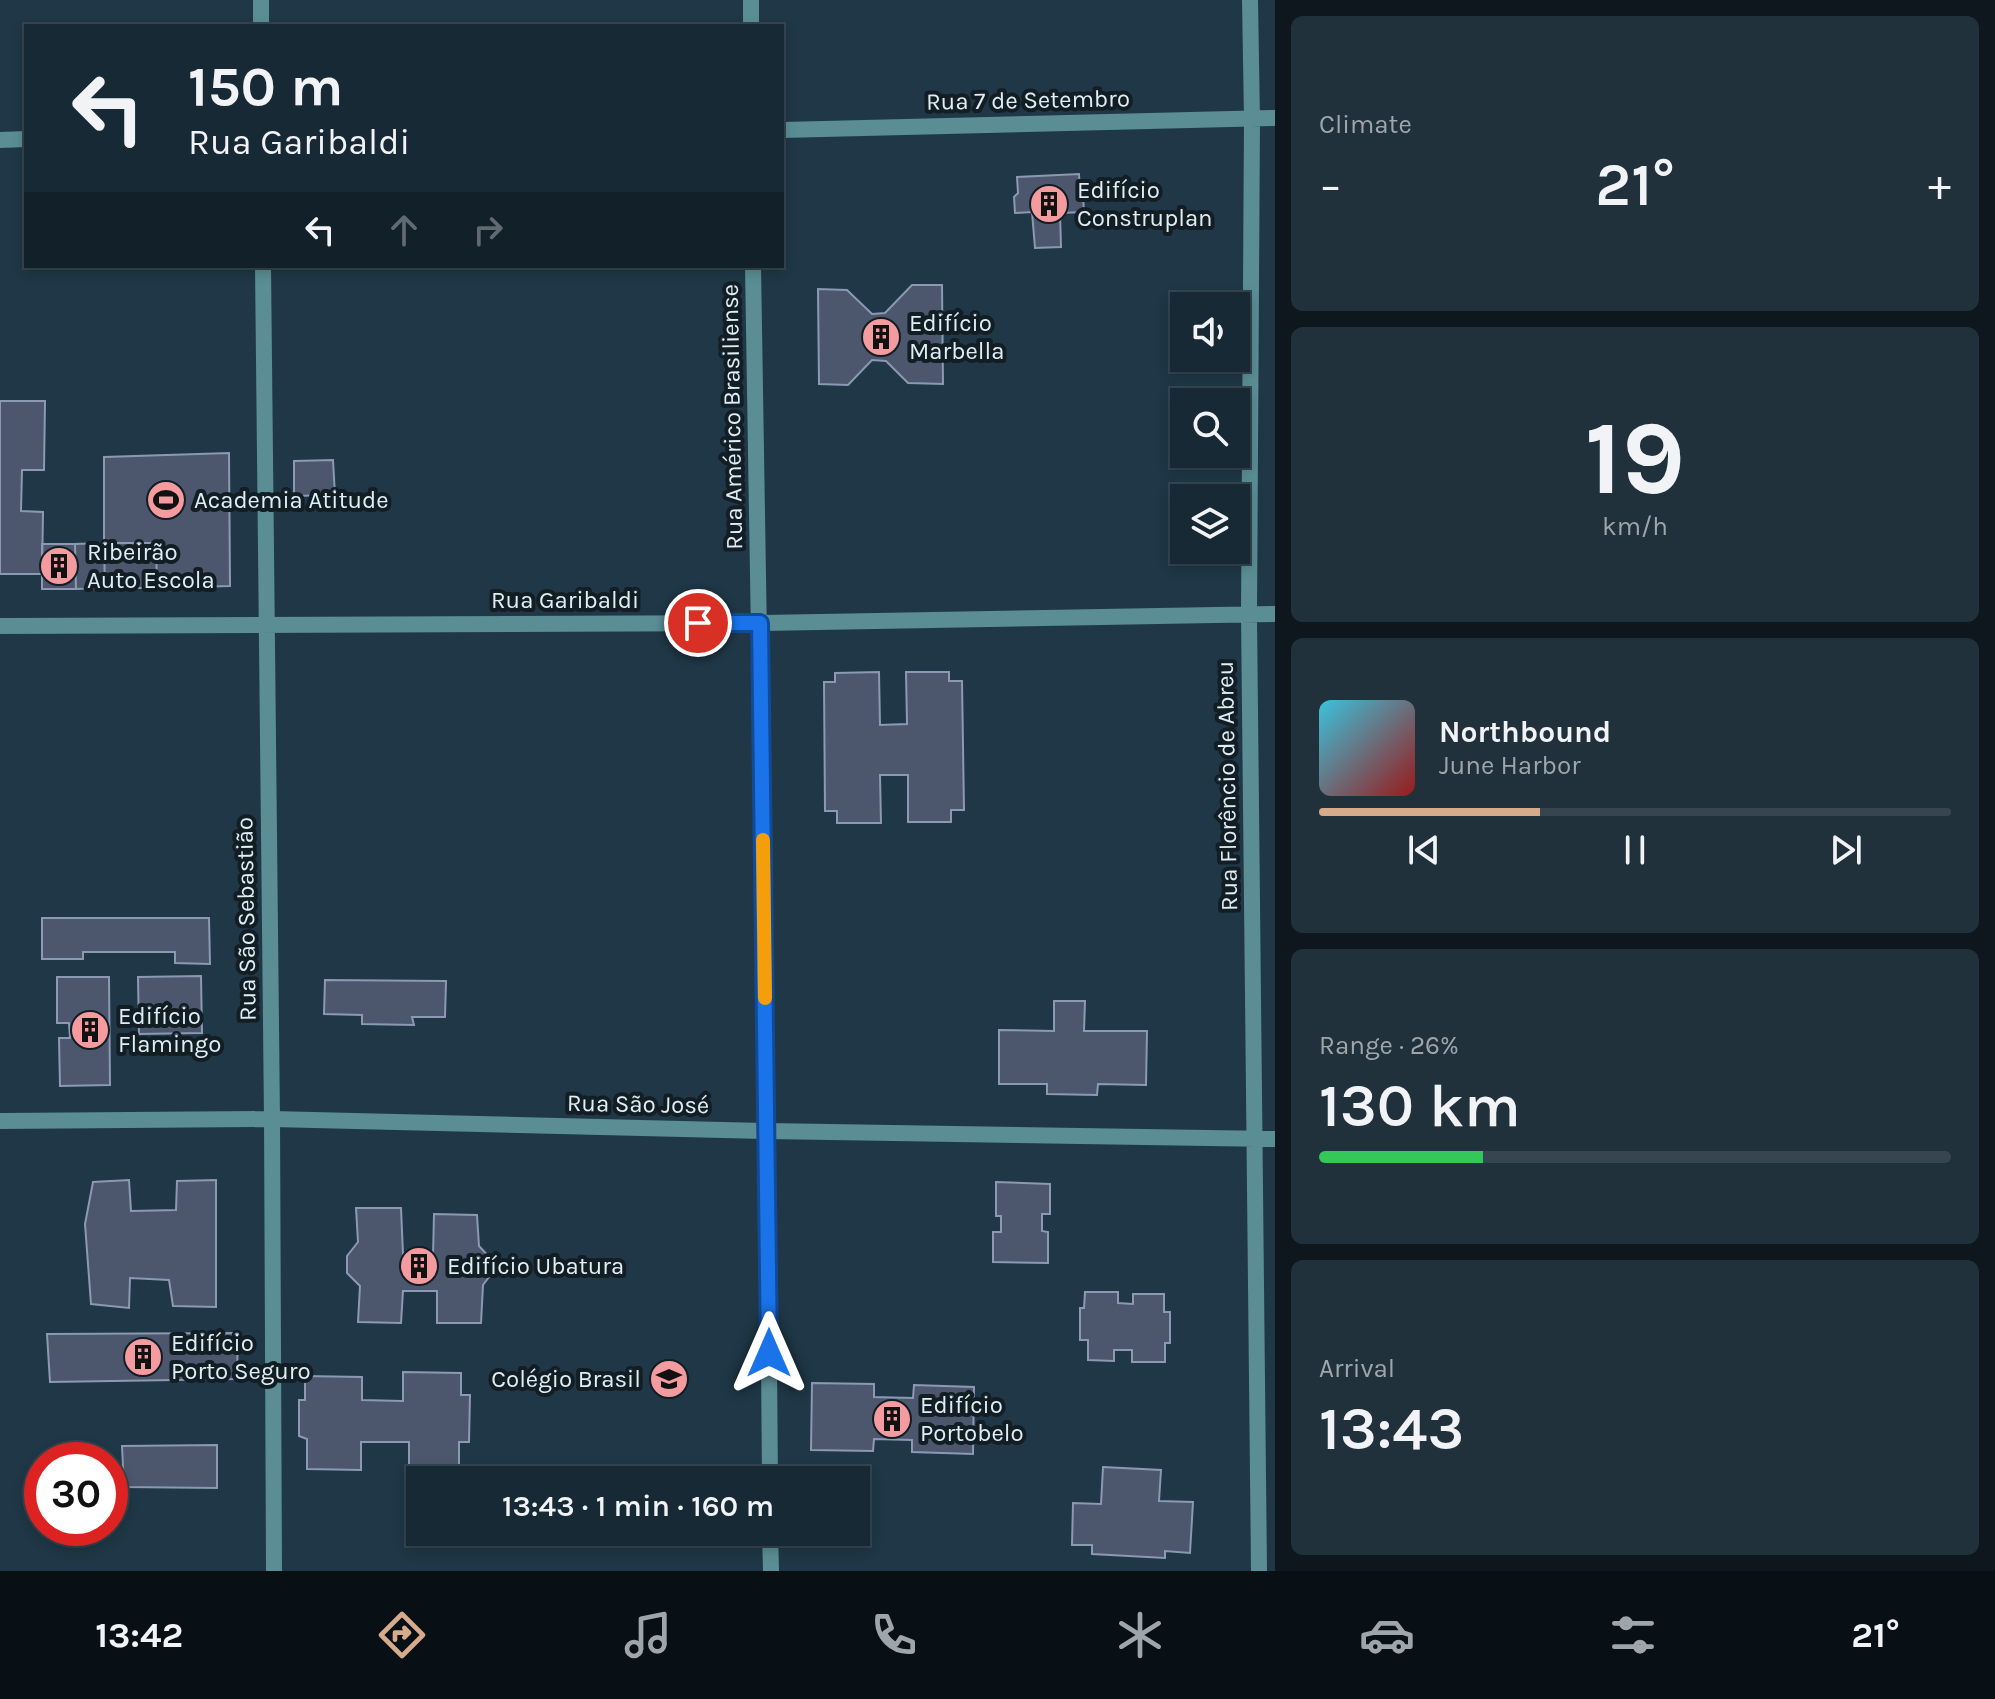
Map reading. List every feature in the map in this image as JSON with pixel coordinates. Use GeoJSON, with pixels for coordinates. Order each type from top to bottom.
{"type":"FeatureCollection","features":[{"type":"Feature","properties":{"kind":"street"},"geometry":{"type":"LineString","coordinates":[[261,0],[261,24]]}},
{"type":"Feature","properties":{"kind":"street"},"geometry":{"type":"LineString","coordinates":[[751,0],[751,24]]}},
{"type":"Feature","properties":{"kind":"street","name":"Rua Florêncio de Abreu"},"geometry":{"type":"LineString","coordinates":[[1250,0],[1249,615],[1259,1571]]}},
{"type":"Feature","properties":{"kind":"street","name":"Rua 7 de Setembro"},"geometry":{"type":"LineString","coordinates":[[784,130],[1275,118]]}},
{"type":"Feature","properties":{"kind":"street"},"geometry":{"type":"LineString","coordinates":[[0,140],[24,139]]}},
{"type":"Feature","properties":{"kind":"street","name":"Rua São Sebastião"},"geometry":{"type":"LineString","coordinates":[[263,268],[274,1571]]}},
{"type":"Feature","properties":{"kind":"street","name":"Rua Américo Brasiliense"},"geometry":{"type":"LineString","coordinates":[[753,268],[770,1466]]}},
{"type":"Feature","properties":{"kind":"street","name":"Rua Garibaldi"},"geometry":{"type":"LineString","coordinates":[[0,626],[760,623],[1275,614]]}},
{"type":"Feature","properties":{"kind":"street","name":"Rua São José"},"geometry":{"type":"LineString","coordinates":[[0,1121],[272,1119],[1275,1139]]}},
{"type":"Feature","properties":{"kind":"street"},"geometry":{"type":"LineString","coordinates":[[770,1546],[771,1571]]}},
{"type":"Feature","properties":{"kind":"building","name":"Edifício Construplan"},"geometry":{"type":"Polygon","coordinates":[[[1079,174],[1084,212],[1060,213],[1061,247],[1035,248],[1032,212],[1015,213],[1017,177],[1079,174]]]}},
{"type":"Feature","properties":{"kind":"building","name":"Edifício Marbella"},"geometry":{"type":"Polygon","coordinates":[[[912,285],[942,285],[943,384],[908,383],[886,361],[872,360],[848,385],[819,384],[818,289],[847,290],[872,314],[885,313],[912,285]]]}},
{"type":"Feature","properties":{"kind":"building"},"geometry":{"type":"Polygon","coordinates":[[[0,401],[45,401],[44,470],[22,470],[21,511],[43,512],[42,574],[0,574],[0,401]]]}},
{"type":"Feature","properties":{"kind":"building","name":"Academia Atitude"},"geometry":{"type":"Polygon","coordinates":[[[229,453],[230,586],[157,588],[156,543],[104,543],[104,457],[229,453]]]}},
{"type":"Feature","properties":{"kind":"building"},"geometry":{"type":"Polygon","coordinates":[[[333,460],[335,495],[294,496],[294,461],[333,460]]]}},
{"type":"Feature","properties":{"kind":"building"},"geometry":{"type":"Polygon","coordinates":[[[104,543],[156,543],[157,588],[105,588],[104,543]]]}},
{"type":"Feature","properties":{"kind":"building"},"geometry":{"type":"Polygon","coordinates":[[[104,543],[105,588],[76,589],[75,544],[104,543]]]}},
{"type":"Feature","properties":{"kind":"building","name":"Ribeirão Auto Escola"},"geometry":{"type":"Polygon","coordinates":[[[42,544],[75,544],[76,589],[42,589],[42,544]]]}},
{"type":"Feature","properties":{"kind":"building"},"geometry":{"type":"Polygon","coordinates":[[[879,672],[880,725],[907,724],[906,672],[949,672],[949,681],[962,681],[964,810],[951,810],[951,822],[908,822],[908,775],[880,775],[881,823],[837,823],[837,811],[825,811],[824,682],[835,682],[835,673],[879,672]]]}},
{"type":"Feature","properties":{"kind":"building"},"geometry":{"type":"Polygon","coordinates":[[[42,918],[209,918],[210,964],[175,963],[175,952],[83,952],[83,959],[42,959],[42,918]]]}},
{"type":"Feature","properties":{"kind":"building"},"geometry":{"type":"Polygon","coordinates":[[[201,976],[202,1033],[139,1034],[138,977],[201,976]]]}},
{"type":"Feature","properties":{"kind":"building","name":"Edifício Flamingo"},"geometry":{"type":"Polygon","coordinates":[[[57,977],[109,977],[110,1085],[60,1086],[59,1038],[70,1038],[69,1023],[57,1023],[57,977]]]}},
{"type":"Feature","properties":{"kind":"building"},"geometry":{"type":"Polygon","coordinates":[[[325,980],[446,981],[445,1017],[412,1017],[414,1025],[362,1024],[362,1015],[324,1014],[325,980]]]}},
{"type":"Feature","properties":{"kind":"building"},"geometry":{"type":"Polygon","coordinates":[[[1054,1001],[1085,1001],[1084,1031],[1147,1031],[1146,1085],[1098,1084],[1097,1095],[1047,1094],[1047,1084],[999,1084],[999,1030],[1054,1031],[1054,1001]]]}},
{"type":"Feature","properties":{"kind":"building"},"geometry":{"type":"Polygon","coordinates":[[[129,1180],[131,1211],[176,1210],[177,1181],[216,1180],[216,1307],[173,1306],[169,1280],[130,1278],[129,1308],[91,1304],[85,1224],[93,1182],[129,1180]]]}},
{"type":"Feature","properties":{"kind":"building"},"geometry":{"type":"Polygon","coordinates":[[[996,1182],[1050,1184],[1050,1214],[1042,1214],[1042,1231],[1048,1232],[1048,1263],[993,1262],[993,1232],[1001,1232],[1001,1216],[996,1216],[996,1182]]]}},
{"type":"Feature","properties":{"kind":"building","name":"Edifício Ubatura"},"geometry":{"type":"Polygon","coordinates":[[[356,1208],[401,1208],[403,1254],[433,1256],[434,1214],[477,1215],[479,1246],[491,1259],[492,1273],[483,1285],[481,1323],[437,1323],[437,1291],[403,1291],[401,1323],[358,1322],[360,1286],[347,1273],[347,1256],[358,1242],[356,1208]]]}},
{"type":"Feature","properties":{"kind":"building"},"geometry":{"type":"Polygon","coordinates":[[[1085,1292],[1118,1292],[1118,1303],[1133,1304],[1133,1294],[1164,1294],[1164,1312],[1170,1312],[1170,1343],[1165,1343],[1165,1362],[1132,1362],[1132,1350],[1114,1350],[1114,1361],[1088,1360],[1088,1340],[1080,1340],[1080,1308],[1084,1308],[1085,1292]]]}},
{"type":"Feature","properties":{"kind":"building","name":"Edifício Porto Seguro"},"geometry":{"type":"Polygon","coordinates":[[[238,1333],[237,1379],[50,1382],[47,1334],[238,1333]]]}},
{"type":"Feature","properties":{"kind":"building"},"geometry":{"type":"Polygon","coordinates":[[[403,1372],[461,1373],[461,1395],[470,1395],[469,1442],[459,1442],[459,1466],[409,1466],[409,1442],[361,1442],[361,1470],[307,1469],[307,1439],[299,1436],[299,1400],[305,1400],[305,1376],[362,1377],[362,1400],[403,1401],[403,1372]]]}},
{"type":"Feature","properties":{"kind":"building","name":"Edifício Portobelo"},"geometry":{"type":"Polygon","coordinates":[[[812,1383],[874,1384],[874,1397],[913,1398],[914,1385],[974,1387],[973,1454],[912,1452],[912,1440],[874,1439],[873,1451],[811,1450],[812,1383]]]}},
{"type":"Feature","properties":{"kind":"building"},"geometry":{"type":"Polygon","coordinates":[[[217,1445],[217,1488],[128,1487],[128,1446],[217,1445]]]}},
{"type":"Feature","properties":{"kind":"building"},"geometry":{"type":"Polygon","coordinates":[[[1103,1467],[1161,1470],[1159,1501],[1193,1502],[1190,1553],[1165,1551],[1165,1558],[1092,1554],[1092,1545],[1072,1545],[1073,1503],[1101,1504],[1103,1467]]]}},
{"type":"Feature","properties":{"kind":"slow traffic"},"geometry":{"type":"LineString","coordinates":[[763,840],[765,998]]}},
{"type":"Feature","properties":{"kind":"place","name":"Edifício Construplan"},"geometry":{"type":"Point","coordinates":[1049,204]}},
{"type":"Feature","properties":{"kind":"place","name":"Edifício Marbella"},"geometry":{"type":"Point","coordinates":[881,337]}},
{"type":"Feature","properties":{"kind":"place","name":"Academia Atitude"},"geometry":{"type":"Point","coordinates":[166,500]}},
{"type":"Feature","properties":{"kind":"place","name":"Ribeirão Auto Escola"},"geometry":{"type":"Point","coordinates":[59,566]}},
{"type":"Feature","properties":{"kind":"place","name":"Edifício Flamingo"},"geometry":{"type":"Point","coordinates":[90,1030]}},
{"type":"Feature","properties":{"kind":"place","name":"Edifício Ubatura"},"geometry":{"type":"Point","coordinates":[419,1266]}},
{"type":"Feature","properties":{"kind":"place","name":"Edifício Porto Seguro"},"geometry":{"type":"Point","coordinates":[143,1357]}},
{"type":"Feature","properties":{"kind":"place","name":"Colégio Brasil"},"geometry":{"type":"Point","coordinates":[669,1379]}},
{"type":"Feature","properties":{"kind":"place","name":"Edifício Portobelo"},"geometry":{"type":"Point","coordinates":[892,1419]}},
{"type":"Feature","properties":{"kind":"route"},"geometry":{"type":"LineString","coordinates":[[698,623],[760,623],[769,1353]]}}]}
